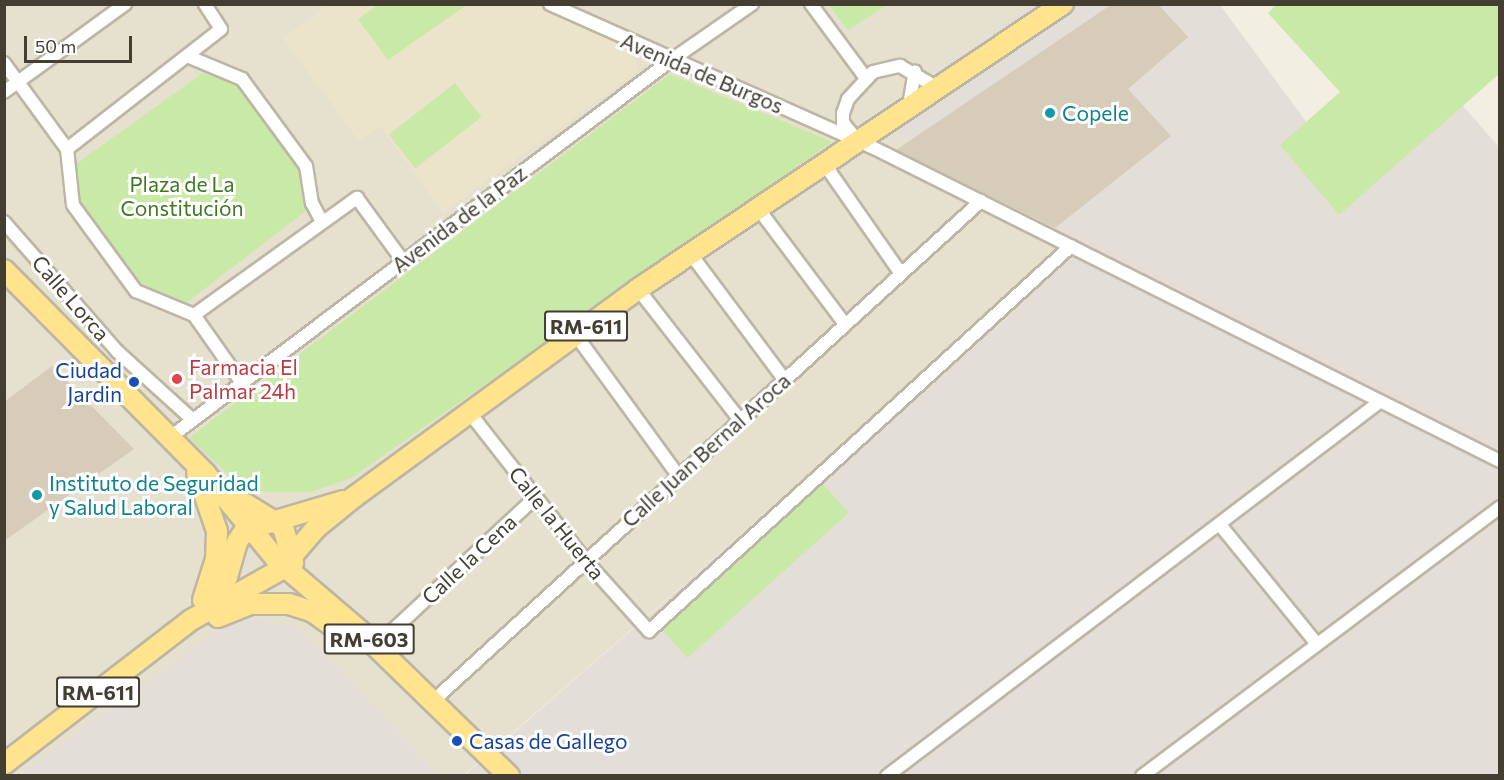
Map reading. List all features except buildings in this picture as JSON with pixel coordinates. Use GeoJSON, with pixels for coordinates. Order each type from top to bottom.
{"type":"FeatureCollection","features":[{"type":"Feature","properties":{"kind":"main road","name":"RM-611"},"geometry":{"type":"LineString","coordinates":[[4,764],[191,620],[283,566],[316,528],[354,497],[575,334],[823,162],[1063,4]]}},
{"type":"Feature","properties":{"kind":"main road","name":"Calle Lorca"},"geometry":{"type":"LineString","coordinates":[[4,270],[212,481],[228,499],[243,535],[283,566]]}},
{"type":"Feature","properties":{"kind":"main road"},"geometry":{"type":"LineString","coordinates":[[184,453],[210,502],[217,531],[212,576],[191,620]]}},
{"type":"Feature","properties":{"kind":"main road"},"geometry":{"type":"LineString","coordinates":[[212,481],[272,519],[286,531],[283,566],[255,575],[246,569],[243,535]]}},
{"type":"Feature","properties":{"kind":"main road","name":"RM-611"},"geometry":{"type":"LineString","coordinates":[[191,620],[227,577],[243,535],[272,519],[354,497]]}},
{"type":"Feature","properties":{"kind":"main road","name":"RM-603"},"geometry":{"type":"LineString","coordinates":[[283,566],[376,646],[509,776]]}},
{"type":"Feature","properties":{"kind":"main road"},"geometry":{"type":"LineString","coordinates":[[128,669],[230,610],[277,603],[302,608],[327,620],[433,701]]}},
{"type":"Feature","properties":{"kind":"street"},"geometry":{"type":"LineString","coordinates":[[4,92],[124,4]]}},
{"type":"Feature","properties":{"kind":"street"},"geometry":{"type":"LineString","coordinates":[[67,149],[221,29],[205,4]]}},
{"type":"Feature","properties":{"kind":"street","name":"Avenida de Burgos"},"geometry":{"type":"LineString","coordinates":[[550,4],[670,61],[823,124],[1071,246],[1377,404],[1500,461]]}},
{"type":"Feature","properties":{"kind":"street","name":"Avenida de la Paz"},"geometry":{"type":"LineString","coordinates":[[169,438],[670,61],[752,4]]}},
{"type":"Feature","properties":{"kind":"street"},"geometry":{"type":"LineString","coordinates":[[811,4],[865,77]]}},
{"type":"Feature","properties":{"kind":"street"},"geometry":{"type":"LineString","coordinates":[[187,56],[242,79],[306,166],[312,203],[322,222]]}},
{"type":"Feature","properties":{"kind":"street"},"geometry":{"type":"LineString","coordinates":[[4,63],[67,149],[73,205],[136,291],[194,315],[242,383]]}},
{"type":"Feature","properties":{"kind":"street"},"geometry":{"type":"LineString","coordinates":[[823,124],[843,112],[865,77],[886,67],[915,72],[936,87]]}},
{"type":"Feature","properties":{"kind":"street"},"geometry":{"type":"LineString","coordinates":[[909,105],[915,72]]}},
{"type":"Feature","properties":{"kind":"street"},"geometry":{"type":"LineString","coordinates":[[843,112],[843,123],[856,140]]}},
{"type":"Feature","properties":{"kind":"street"},"geometry":{"type":"LineString","coordinates":[[823,162],[901,274]]}},
{"type":"Feature","properties":{"kind":"street"},"geometry":{"type":"LineString","coordinates":[[194,315],[357,198],[404,261]]}},
{"type":"Feature","properties":{"kind":"street","name":"Calle Juan Bernal Aroca"},"geometry":{"type":"LineString","coordinates":[[433,701],[678,475],[981,201]]}},
{"type":"Feature","properties":{"kind":"street"},"geometry":{"type":"LineString","coordinates":[[757,207],[845,324]]}},
{"type":"Feature","properties":{"kind":"street","name":"Calle Lorca"},"geometry":{"type":"LineString","coordinates":[[4,222],[118,352],[193,420]]}},
{"type":"Feature","properties":{"kind":"street","name":"Calle la Huerta"},"geometry":{"type":"LineString","coordinates":[[469,412],[585,560],[649,631],[1071,246]]}},
{"type":"Feature","properties":{"kind":"street"},"geometry":{"type":"LineString","coordinates":[[690,254],[784,379]]}},
{"type":"Feature","properties":{"kind":"street"},"geometry":{"type":"LineString","coordinates":[[638,289],[740,420]]}},
{"type":"Feature","properties":{"kind":"street"},"geometry":{"type":"LineString","coordinates":[[575,334],[678,475]]}},
{"type":"Feature","properties":{"kind":"street"},"geometry":{"type":"LineString","coordinates":[[887,776],[1221,526],[1377,404]]}},
{"type":"Feature","properties":{"kind":"street","name":"Calle la Cena"},"geometry":{"type":"LineString","coordinates":[[376,646],[536,496]]}},
{"type":"Feature","properties":{"kind":"street"},"geometry":{"type":"LineString","coordinates":[[1142,776],[1316,643],[1500,507]]}},
{"type":"Feature","properties":{"kind":"street"},"geometry":{"type":"LineString","coordinates":[[1221,526],[1316,643]]}},
{"type":"Feature","properties":{"kind":"shaded area"},"geometry":{"type":"Polygon","coordinates":[[[5,5],[1033,5],[873,115],[1061,256],[464,775],[438,775],[300,628],[18,775],[5,776],[5,5]]]}},
{"type":"Feature","properties":{"kind":"shaded area"},"geometry":{"type":"Polygon","coordinates":[[[328,5],[378,5],[358,19],[388,60],[464,5],[537,5],[636,50],[637,72],[443,212],[380,126],[359,141],[283,38],[328,5]]]}},
{"type":"Feature","properties":{"kind":"shaded area"},"geometry":{"type":"Polygon","coordinates":[[[1033,5],[1220,5],[1344,173],[1449,90],[1499,147],[1499,775],[464,776],[1061,256],[873,115],[1033,5]]]}},
{"type":"Feature","properties":{"kind":"shaded area"},"geometry":{"type":"Polygon","coordinates":[[[238,616],[300,628],[438,775],[18,776],[238,616]]]}},
{"type":"Feature","properties":{"kind":"green space"},"geometry":{"type":"Polygon","coordinates":[[[464,4],[465,6],[388,60],[358,19],[378,5],[464,4]]]}},
{"type":"Feature","properties":{"kind":"green space"},"geometry":{"type":"Polygon","coordinates":[[[1277,4],[1499,5],[1499,74],[1339,215],[1280,145],[1340,92],[1268,13],[1277,4]]]}},
{"type":"Feature","properties":{"kind":"green space"},"geometry":{"type":"Polygon","coordinates":[[[829,5],[887,5],[848,30],[829,5]]]}},
{"type":"Feature","properties":{"kind":"green space","name":"Plaza de La Constitución"},"geometry":{"type":"Polygon","coordinates":[[[203,73],[241,84],[301,168],[307,210],[186,303],[140,286],[77,202],[76,164],[203,73]]]}},
{"type":"Feature","properties":{"kind":"green space"},"geometry":{"type":"Polygon","coordinates":[[[670,74],[832,142],[351,478],[311,492],[264,492],[237,482],[189,438],[670,74]]]}},
{"type":"Feature","properties":{"kind":"green space"},"geometry":{"type":"Polygon","coordinates":[[[455,83],[481,117],[415,169],[389,135],[455,83]]]}},
{"type":"Feature","properties":{"kind":"green space"},"geometry":{"type":"Polygon","coordinates":[[[822,483],[849,513],[688,658],[661,628],[822,483]]]}},
{"type":"Feature","properties":{"kind":"place","name":"Copele"},"geometry":{"type":"Point","coordinates":[1050,113]}},
{"type":"Feature","properties":{"kind":"place","name":"Farmacia El Palmar 24h"},"geometry":{"type":"Point","coordinates":[177,379]}},
{"type":"Feature","properties":{"kind":"place","name":"Ciudad Jardin"},"geometry":{"type":"Point","coordinates":[134,382]}},
{"type":"Feature","properties":{"kind":"place","name":"Instituto de Seguridad y Salud Laboral"},"geometry":{"type":"Point","coordinates":[37,495]}},
{"type":"Feature","properties":{"kind":"place","name":"Casas de Gallego"},"geometry":{"type":"Point","coordinates":[457,741]}}]}
